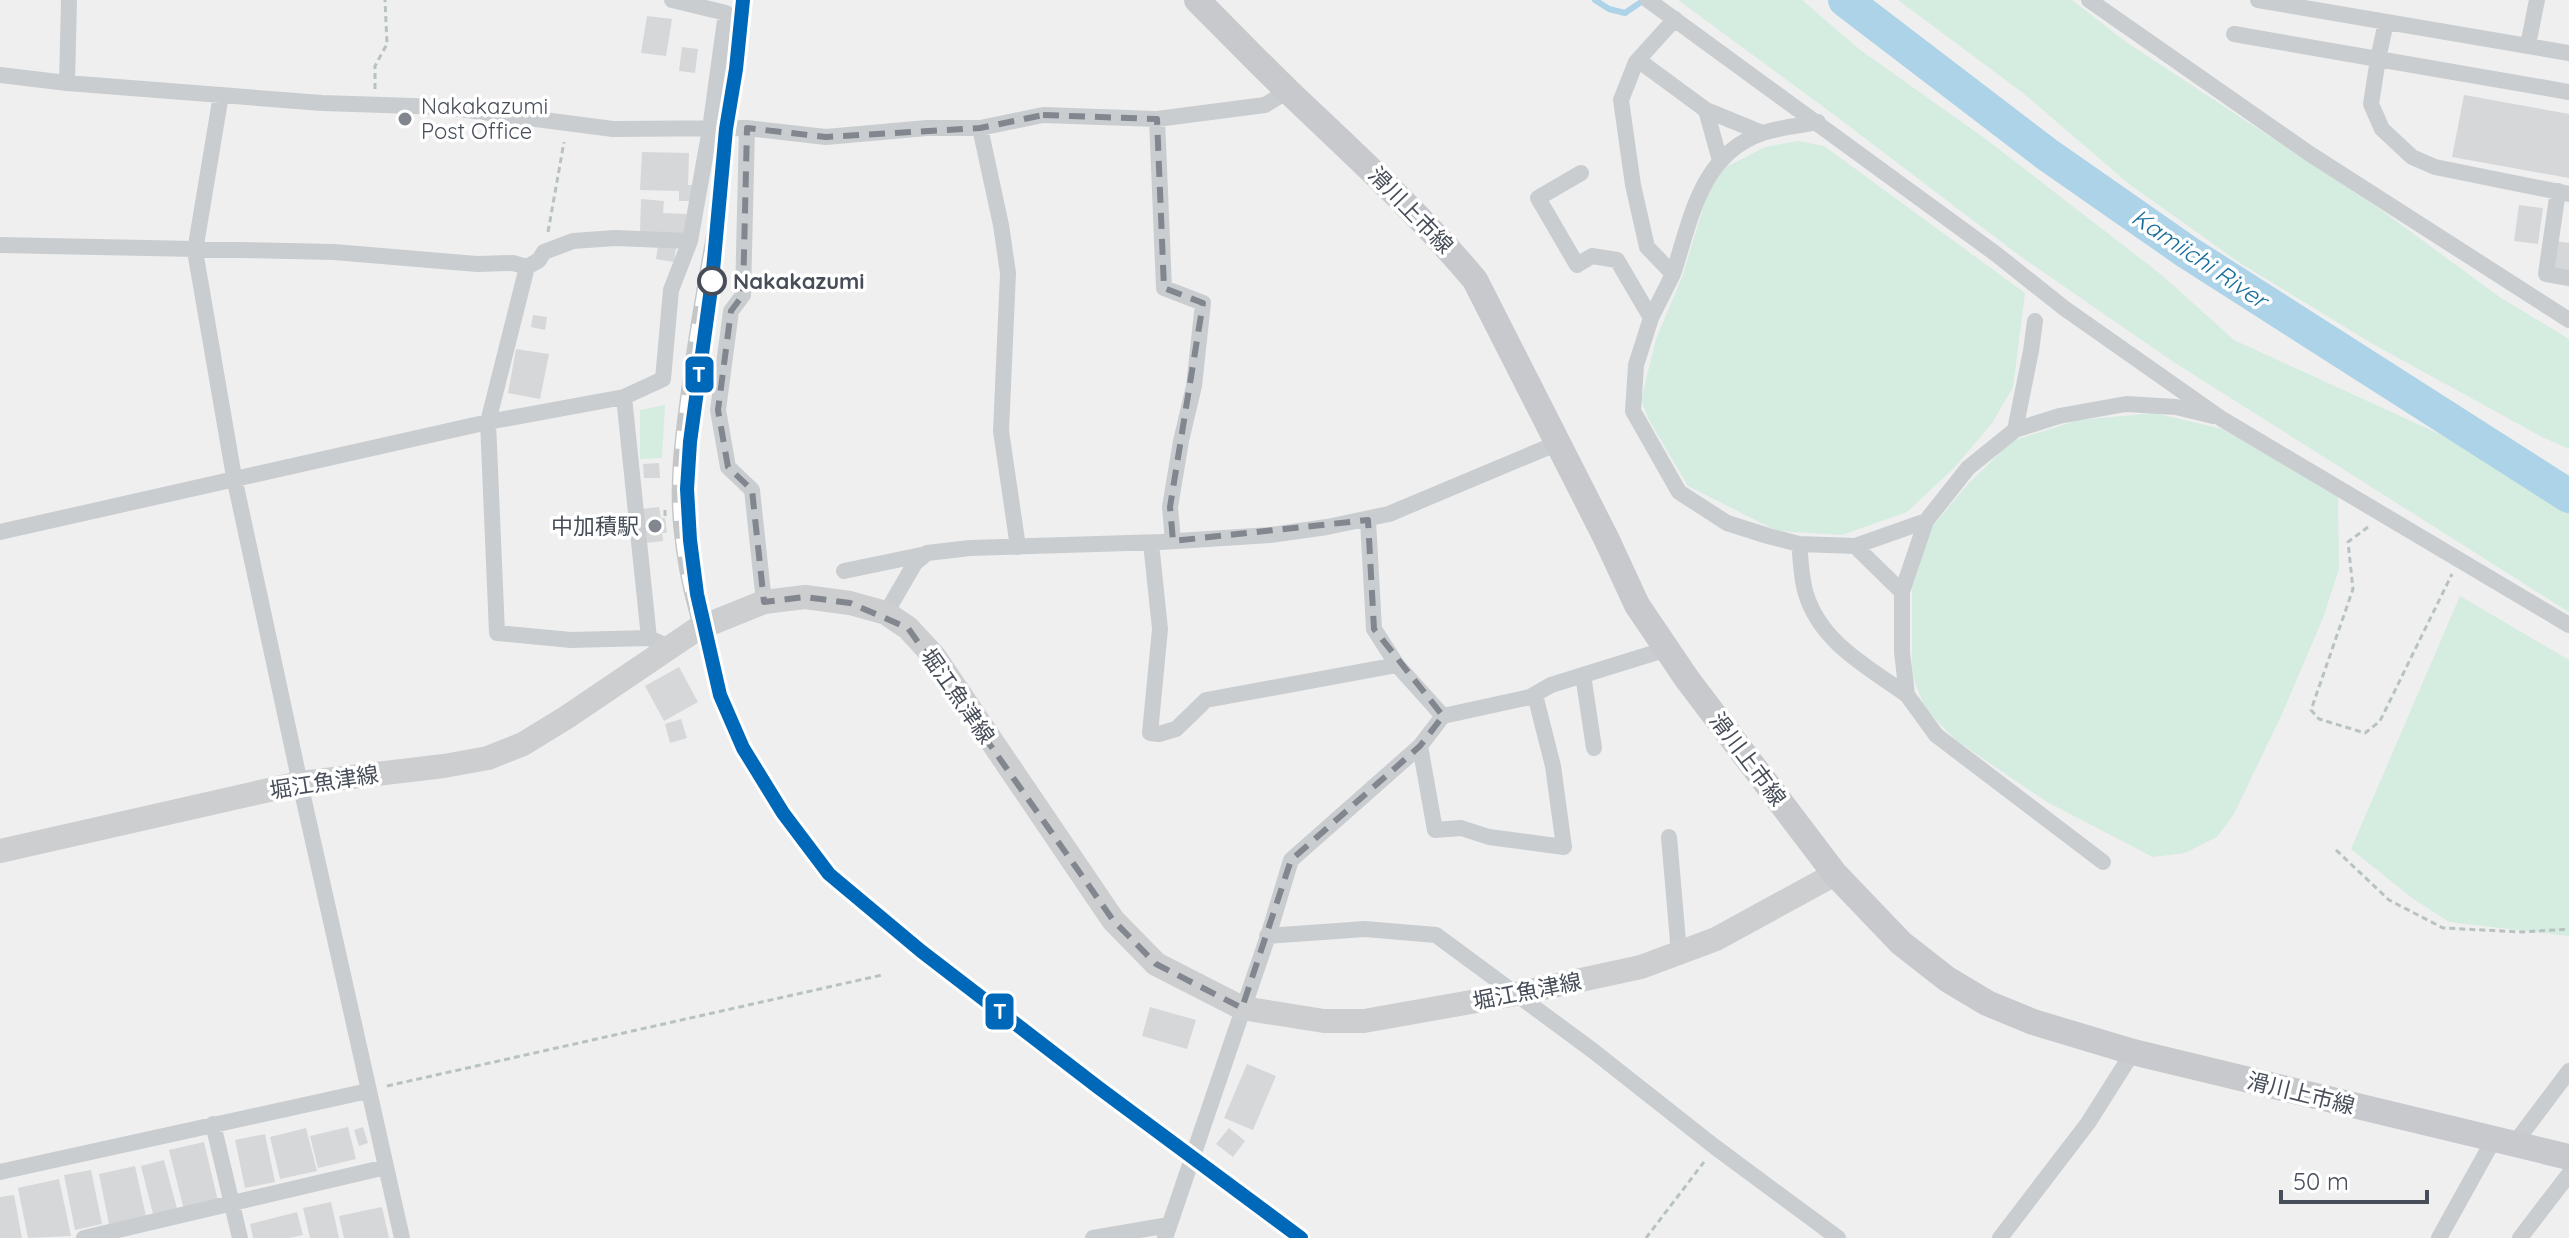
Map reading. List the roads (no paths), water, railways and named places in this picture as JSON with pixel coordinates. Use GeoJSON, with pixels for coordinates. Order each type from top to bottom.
{"type":"FeatureCollection","features":[{"type":"Feature","properties":{"kind":"main road","name":"滑川上市線"},"geometry":{"type":"LineString","coordinates":[[1197,0],[1391,189],[1446,245],[1475,280],[1637,605],[1835,874],[1901,943],[1947,979],[1987,1003],[2033,1022],[2133,1052],[2569,1157]]}},
{"type":"Feature","properties":{"kind":"main road","name":"堀江魚津線"},"geometry":{"type":"LineString","coordinates":[[0,851],[300,783],[488,758],[523,744],[567,717],[659,642],[764,602],[805,597],[850,603],[886,613],[908,628],[934,656],[1113,920],[1156,964],[1242,1008],[1324,1021],[1364,1021],[1516,994],[1641,967],[1716,939],[1835,874]]}},
{"type":"Feature","properties":{"kind":"street"},"geometry":{"type":"LineString","coordinates":[[67,83],[69,0]]}},
{"type":"Feature","properties":{"kind":"street"},"geometry":{"type":"LineString","coordinates":[[0,532],[488,422],[624,397],[663,379],[671,290],[690,241],[726,13],[672,0]]}},
{"type":"Feature","properties":{"kind":"street"},"geometry":{"type":"LineString","coordinates":[[1648,0],[1818,122],[2064,308],[2222,419],[2569,625]]}},
{"type":"Feature","properties":{"kind":"street"},"geometry":{"type":"LineString","coordinates":[[2089,0],[2310,154],[2569,320]]}},
{"type":"Feature","properties":{"kind":"street"},"geometry":{"type":"LineString","coordinates":[[2258,0],[2569,53]]}},
{"type":"Feature","properties":{"kind":"street"},"geometry":{"type":"LineString","coordinates":[[2528,45],[2537,0]]}},
{"type":"Feature","properties":{"kind":"street"},"geometry":{"type":"LineString","coordinates":[[1673,274],[1647,247],[1633,185],[1621,100],[1638,60],[1675,19]]}},
{"type":"Feature","properties":{"kind":"street"},"geometry":{"type":"LineString","coordinates":[[2386,22],[2371,104],[2382,129],[2412,157],[2435,167],[2563,192],[2546,274],[2569,278]]}},
{"type":"Feature","properties":{"kind":"street"},"geometry":{"type":"LineString","coordinates":[[2234,34],[2569,92]]}},
{"type":"Feature","properties":{"kind":"street"},"geometry":{"type":"LineString","coordinates":[[1638,60],[1706,110],[1762,133]]}},
{"type":"Feature","properties":{"kind":"street"},"geometry":{"type":"LineString","coordinates":[[0,75],[221,95],[444,107],[613,129],[747,128],[826,137],[927,128],[980,128],[1043,115],[1157,119],[1265,105],[1288,91]]}},
{"type":"Feature","properties":{"kind":"street"},"geometry":{"type":"LineString","coordinates":[[221,95],[195,251],[234,477],[402,1238]]}},
{"type":"Feature","properties":{"kind":"street"},"geometry":{"type":"LineString","coordinates":[[1706,110],[1720,161]]}},
{"type":"Feature","properties":{"kind":"street"},"geometry":{"type":"LineString","coordinates":[[1157,119],[1164,288],[1203,303],[1194,386],[1170,507],[1173,541]]}},
{"type":"Feature","properties":{"kind":"street"},"geometry":{"type":"LineString","coordinates":[[1818,122],[1762,133],[1729,150],[1703,183],[1673,274],[1651,318],[1636,365],[1633,411],[1679,492],[1727,523],[1799,544],[1855,546],[1926,521]]}},
{"type":"Feature","properties":{"kind":"street"},"geometry":{"type":"LineString","coordinates":[[747,128],[743,295],[731,311],[718,410],[728,467],[752,490],[764,602]]}},
{"type":"Feature","properties":{"kind":"street"},"geometry":{"type":"LineString","coordinates":[[980,128],[1008,273],[1001,431],[1018,547]]}},
{"type":"Feature","properties":{"kind":"street"},"geometry":{"type":"LineString","coordinates":[[1581,173],[1538,198],[1577,265],[1592,256],[1617,260],[1651,318]]}},
{"type":"Feature","properties":{"kind":"street"},"geometry":{"type":"LineString","coordinates":[[624,397],[659,642],[571,640],[497,633],[488,422],[527,267],[539,260],[544,252],[573,241],[615,238],[690,241]]}},
{"type":"Feature","properties":{"kind":"street"},"geometry":{"type":"LineString","coordinates":[[0,245],[334,252],[477,264],[513,263],[527,267]]}},
{"type":"Feature","properties":{"kind":"street"},"geometry":{"type":"LineString","coordinates":[[2015,430],[2035,321]]}},
{"type":"Feature","properties":{"kind":"street"},"geometry":{"type":"LineString","coordinates":[[1907,695],[1902,652],[1902,592],[1926,521],[1968,468],[2015,430],[2059,416],[2126,404],[2176,407],[2222,419]]}},
{"type":"Feature","properties":{"kind":"street"},"geometry":{"type":"LineString","coordinates":[[844,571],[927,553],[1270,535],[1368,520],[1558,443]]}},
{"type":"Feature","properties":{"kind":"street"},"geometry":{"type":"LineString","coordinates":[[1368,520],[1374,629],[1397,665],[1443,716]]}},
{"type":"Feature","properties":{"kind":"street"},"geometry":{"type":"LineString","coordinates":[[1151,543],[1160,629],[1150,733],[1176,729],[1206,700],[1397,665]]}},
{"type":"Feature","properties":{"kind":"street"},"geometry":{"type":"LineString","coordinates":[[1799,544],[1805,593],[1817,620],[1838,645],[1907,695],[1936,735],[2103,862]]}},
{"type":"Feature","properties":{"kind":"street"},"geometry":{"type":"LineString","coordinates":[[1855,546],[1902,592]]}},
{"type":"Feature","properties":{"kind":"street"},"geometry":{"type":"LineString","coordinates":[[886,613],[915,563],[927,553]]}},
{"type":"Feature","properties":{"kind":"street"},"geometry":{"type":"LineString","coordinates":[[1093,1238],[1167,1232],[1291,860],[1420,746],[1443,716],[1535,695],[1551,685],[1667,649]]}},
{"type":"Feature","properties":{"kind":"street"},"geometry":{"type":"LineString","coordinates":[[1583,675],[1594,748]]}},
{"type":"Feature","properties":{"kind":"street"},"geometry":{"type":"LineString","coordinates":[[1420,746],[1435,830],[1461,828],[1489,837],[1564,847],[1553,766],[1535,695]]}},
{"type":"Feature","properties":{"kind":"street"},"geometry":{"type":"LineString","coordinates":[[1669,837],[1679,953]]}},
{"type":"Feature","properties":{"kind":"street"},"geometry":{"type":"LineString","coordinates":[[1267,936],[1365,929],[1436,935],[1838,1238]]}},
{"type":"Feature","properties":{"kind":"street"},"geometry":{"type":"LineString","coordinates":[[2000,1238],[2088,1123],[2133,1052]]}},
{"type":"Feature","properties":{"kind":"street"},"geometry":{"type":"LineString","coordinates":[[2439,1238],[2504,1141],[2569,1071]]}},
{"type":"Feature","properties":{"kind":"street"},"geometry":{"type":"LineString","coordinates":[[0,1172],[368,1091]]}},
{"type":"Feature","properties":{"kind":"street"},"geometry":{"type":"LineString","coordinates":[[213,1124],[240,1238]]}},
{"type":"Feature","properties":{"kind":"street"},"geometry":{"type":"LineString","coordinates":[[84,1238],[386,1167]]}},
{"type":"Feature","properties":{"kind":"street"},"geometry":{"type":"LineString","coordinates":[[2520,1238],[2569,1174]]}},
{"type":"Feature","properties":{"kind":"waterway"},"geometry":{"type":"LineString","coordinates":[[1595,0],[1609,9],[1625,13],[1644,0]]}},
{"type":"Feature","properties":{"kind":"waterway","name":"Kamiichi River"},"geometry":{"type":"LineString","coordinates":[[1845,0],[2048,155],[2187,252],[2569,496]]}},
{"type":"Feature","properties":{"kind":"railway"},"geometry":{"type":"LineString","coordinates":[[720,695],[688,592],[680,550],[676,478],[689,365],[724,165]]}},
{"type":"Feature","properties":{"kind":"place","name":"Nakakazumi Post Office"},"geometry":{"type":"Point","coordinates":[405,119]}},
{"type":"Feature","properties":{"kind":"place","name":"Nakakazumi"},"geometry":{"type":"Point","coordinates":[712,281]}},
{"type":"Feature","properties":{"kind":"place","name":"中加積駅"},"geometry":{"type":"Point","coordinates":[655,526]}}]}
